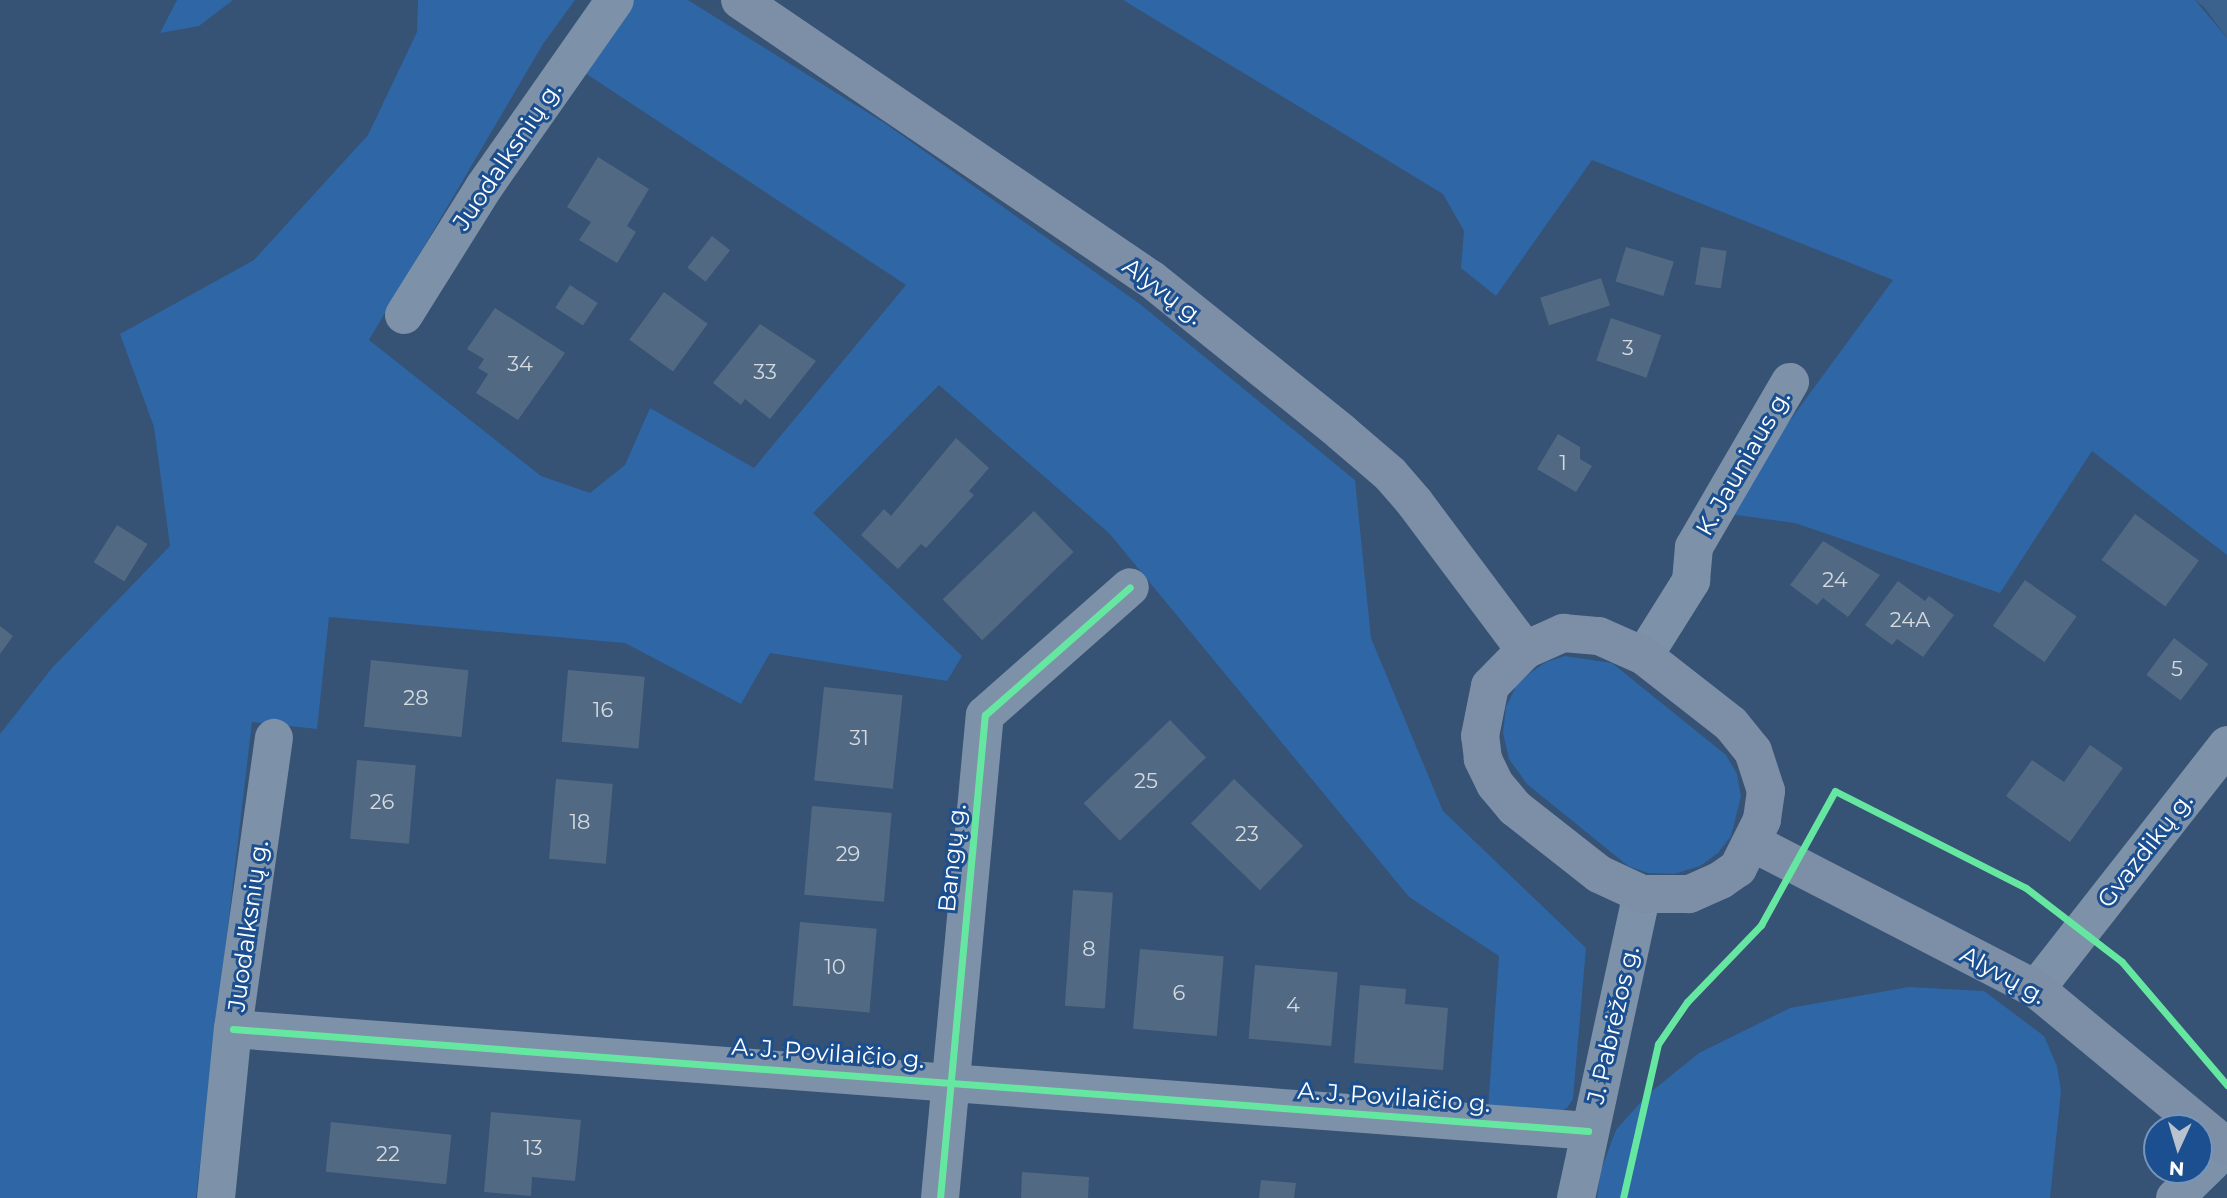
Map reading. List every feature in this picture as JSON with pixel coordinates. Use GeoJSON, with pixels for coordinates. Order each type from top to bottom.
{"type":"FeatureCollection","features":[{"type":"Feature","properties":{"kind":"main road","name":"Alyvų g."},"geometry":{"type":"LineString","coordinates":[[740,0],[1151,279],[1341,432],[1390,474],[1415,503],[1525,650]]}},
{"type":"Feature","properties":{"kind":"main road"},"geometry":{"type":"LineString","coordinates":[[1563,633],[1599,636],[1644,656],[1731,723],[1753,751],[1766,791],[1753,843],[1738,867],[1721,880],[1689,894],[1642,894],[1599,874],[1515,808],[1495,785],[1483,759],[1483,709],[1490,686],[1525,650],[1563,633]]}},
{"type":"Feature","properties":{"kind":"main road","name":"Alyvų g."},"geometry":{"type":"LineString","coordinates":[[1753,843],[2036,989],[2227,1147]]}},
{"type":"Feature","properties":{"kind":"street","name":"Juodalksnių g."},"geometry":{"type":"LineString","coordinates":[[404,315],[484,187],[615,0]]}},
{"type":"Feature","properties":{"kind":"street","name":"K. Jauniaus g."},"geometry":{"type":"LineString","coordinates":[[1644,656],[1690,581],[1694,547],[1790,382]]}},
{"type":"Feature","properties":{"kind":"street","name":"Bangų g."},"geometry":{"type":"LineString","coordinates":[[940,1198],[985,715],[1130,587]]}},
{"type":"Feature","properties":{"kind":"street","name":"Juodalksnių g."},"geometry":{"type":"LineString","coordinates":[[216,1198],[233,1029],[274,738]]}},
{"type":"Feature","properties":{"kind":"street","name":"Gvazdikų g."},"geometry":{"type":"LineString","coordinates":[[2036,989],[2227,745]]}},
{"type":"Feature","properties":{"kind":"street","name":"J. Pabrėžos g."},"geometry":{"type":"LineString","coordinates":[[1576,1198],[1588,1131],[1642,894]]}},
{"type":"Feature","properties":{"kind":"street","name":"A. J. Povilaičio g."},"geometry":{"type":"LineString","coordinates":[[233,1029],[1588,1131]]}},
{"type":"Feature","properties":{"kind":"street"},"geometry":{"type":"LineString","coordinates":[[2175,1198],[2227,1147]]}},
{"type":"Feature","properties":{"kind":"shaded area"},"geometry":{"type":"Polygon","coordinates":[[[177,0],[233,0],[199,26],[160,33],[177,0]]]}},
{"type":"Feature","properties":{"kind":"shaded area"},"geometry":{"type":"Polygon","coordinates":[[[418,0],[575,0],[543,44],[369,340],[541,476],[590,493],[625,465],[650,408],[754,468],[906,285],[579,69],[630,0],[688,0],[886,124],[1140,304],[1355,480],[1371,638],[1443,811],[1586,948],[1573,1099],[1567,1108],[1556,1113],[1488,1109],[1499,956],[1409,897],[1109,533],[939,385],[813,513],[962,656],[947,681],[770,653],[741,704],[625,643],[329,617],[317,729],[252,722],[196,1198],[0,1198],[0,734],[52,668],[170,546],[154,427],[120,334],[254,260],[368,135],[417,32],[418,0]]]}},
{"type":"Feature","properties":{"kind":"shaded area"},"geometry":{"type":"Polygon","coordinates":[[[1123,0],[2195,0],[2227,38],[2227,555],[2092,451],[2000,593],[1795,523],[1722,513],[1893,280],[1592,160],[1496,296],[1461,268],[1464,231],[1443,194],[1123,0]]]}},
{"type":"Feature","properties":{"kind":"shaded area"},"geometry":{"type":"Polygon","coordinates":[[[2195,0],[2227,0],[2227,38],[2204,7],[2195,0]]]}},
{"type":"Feature","properties":{"kind":"shaded area"},"geometry":{"type":"Polygon","coordinates":[[[1565,656],[1612,663],[1726,755],[1737,774],[1741,796],[1731,836],[1718,853],[1700,866],[1674,874],[1648,873],[1628,866],[1527,784],[1509,759],[1503,733],[1506,707],[1516,686],[1546,662],[1565,656]]]}},
{"type":"Feature","properties":{"kind":"shaded area"},"geometry":{"type":"Polygon","coordinates":[[[1909,987],[1984,991],[2044,1036],[2057,1066],[2061,1091],[2050,1198],[1597,1198],[1601,1170],[1616,1130],[1647,1095],[1699,1053],[1790,1008],[1909,987]]]}},
{"type":"Feature","properties":{"kind":"building"},"geometry":{"type":"Polygon","coordinates":[[[598,157],[649,189],[627,226],[636,232],[617,263],[579,240],[591,222],[567,207],[598,157]]]}},
{"type":"Feature","properties":{"kind":"building"},"geometry":{"type":"Polygon","coordinates":[[[712,236],[730,250],[705,282],[687,268],[712,236]]]}},
{"type":"Feature","properties":{"kind":"building"},"geometry":{"type":"Polygon","coordinates":[[[1626,247],[1674,262],[1663,296],[1615,281],[1626,247]]]}},
{"type":"Feature","properties":{"kind":"building"},"geometry":{"type":"Polygon","coordinates":[[[1701,247],[1727,251],[1721,289],[1695,285],[1701,247]]]}},
{"type":"Feature","properties":{"kind":"building"},"geometry":{"type":"Polygon","coordinates":[[[1601,278],[1610,306],[1549,325],[1540,298],[1601,278]]]}},
{"type":"Feature","properties":{"kind":"building"},"geometry":{"type":"Polygon","coordinates":[[[570,285],[598,303],[583,326],[555,308],[570,285]]]}},
{"type":"Feature","properties":{"kind":"building"},"geometry":{"type":"Polygon","coordinates":[[[664,292],[708,324],[673,371],[629,340],[664,292]]]}},
{"type":"Feature","properties":{"kind":"building"},"geometry":{"type":"Polygon","coordinates":[[[495,308],[565,353],[518,420],[476,393],[488,374],[478,368],[484,359],[467,349],[495,308]]]}},
{"type":"Feature","properties":{"kind":"building"},"geometry":{"type":"Polygon","coordinates":[[[1611,318],[1661,335],[1646,378],[1596,361],[1611,318]]]}},
{"type":"Feature","properties":{"kind":"building"},"geometry":{"type":"Polygon","coordinates":[[[760,324],[816,361],[770,419],[745,399],[741,405],[713,383],[760,324]]]}},
{"type":"Feature","properties":{"kind":"building"},"geometry":{"type":"Polygon","coordinates":[[[1558,434],[1580,447],[1580,459],[1592,466],[1576,492],[1537,469],[1558,434]]]}},
{"type":"Feature","properties":{"kind":"building"},"geometry":{"type":"Polygon","coordinates":[[[956,438],[989,468],[969,491],[974,495],[926,548],[921,544],[898,569],[861,535],[884,509],[891,516],[956,438]]]}},
{"type":"Feature","properties":{"kind":"building"},"geometry":{"type":"Polygon","coordinates":[[[1034,511],[1074,552],[982,640],[943,599],[1034,511]]]}},
{"type":"Feature","properties":{"kind":"building"},"geometry":{"type":"Polygon","coordinates":[[[2135,514],[2199,560],[2165,607],[2101,560],[2135,514]]]}},
{"type":"Feature","properties":{"kind":"building"},"geometry":{"type":"Polygon","coordinates":[[[117,525],[148,544],[124,581],[94,562],[117,525]]]}},
{"type":"Feature","properties":{"kind":"building"},"geometry":{"type":"Polygon","coordinates":[[[1823,541],[1880,575],[1848,617],[1823,598],[1817,605],[1790,585],[1823,541]]]}},
{"type":"Feature","properties":{"kind":"building"},"geometry":{"type":"Polygon","coordinates":[[[2025,580],[2077,616],[2044,662],[1993,626],[2025,580]]]}},
{"type":"Feature","properties":{"kind":"building"},"geometry":{"type":"Polygon","coordinates":[[[1898,581],[1925,601],[1929,596],[1954,615],[1923,657],[1897,639],[1892,645],[1865,625],[1898,581]]]}},
{"type":"Feature","properties":{"kind":"building"},"geometry":{"type":"Polygon","coordinates":[[[0,626],[13,636],[0,654],[0,626]]]}},
{"type":"Feature","properties":{"kind":"building"},"geometry":{"type":"Polygon","coordinates":[[[2174,638],[2208,664],[2181,701],[2146,675],[2174,638]]]}},
{"type":"Feature","properties":{"kind":"building"},"geometry":{"type":"Polygon","coordinates":[[[371,660],[468,670],[461,737],[364,727],[371,660]]]}},
{"type":"Feature","properties":{"kind":"building"},"geometry":{"type":"Polygon","coordinates":[[[568,670],[645,677],[638,748],[562,742],[568,670]]]}},
{"type":"Feature","properties":{"kind":"building"},"geometry":{"type":"Polygon","coordinates":[[[824,687],[903,695],[893,789],[814,780],[824,687]]]}},
{"type":"Feature","properties":{"kind":"building"},"geometry":{"type":"Polygon","coordinates":[[[1170,720],[1206,757],[1120,841],[1084,803],[1170,720]]]}},
{"type":"Feature","properties":{"kind":"building"},"geometry":{"type":"Polygon","coordinates":[[[2090,745],[2123,768],[2070,842],[2006,796],[2032,760],[2064,782],[2090,745]]]}},
{"type":"Feature","properties":{"kind":"building"},"geometry":{"type":"Polygon","coordinates":[[[357,760],[416,765],[409,844],[350,839],[357,760]]]}},
{"type":"Feature","properties":{"kind":"building"},"geometry":{"type":"Polygon","coordinates":[[[556,779],[613,784],[606,864],[549,859],[556,779]]]}},
{"type":"Feature","properties":{"kind":"building"},"geometry":{"type":"Polygon","coordinates":[[[1234,779],[1303,846],[1260,890],[1191,824],[1234,779]]]}},
{"type":"Feature","properties":{"kind":"building"},"geometry":{"type":"Polygon","coordinates":[[[812,806],[892,813],[884,902],[804,895],[812,806]]]}},
{"type":"Feature","properties":{"kind":"building"},"geometry":{"type":"Polygon","coordinates":[[[1073,890],[1113,893],[1105,1009],[1065,1006],[1073,890]]]}},
{"type":"Feature","properties":{"kind":"building"},"geometry":{"type":"Polygon","coordinates":[[[800,922],[877,929],[869,1012],[793,1006],[800,922]]]}},
{"type":"Feature","properties":{"kind":"building"},"geometry":{"type":"Polygon","coordinates":[[[1140,949],[1224,956],[1217,1036],[1133,1029],[1140,949]]]}},
{"type":"Feature","properties":{"kind":"building"},"geometry":{"type":"Polygon","coordinates":[[[1255,965],[1338,972],[1331,1046],[1249,1039],[1255,965]]]}},
{"type":"Feature","properties":{"kind":"building"},"geometry":{"type":"Polygon","coordinates":[[[1360,985],[1406,989],[1405,1004],[1448,1008],[1443,1070],[1354,1063],[1360,985]]]}},
{"type":"Feature","properties":{"kind":"building"},"geometry":{"type":"Polygon","coordinates":[[[491,1112],[581,1120],[575,1181],[532,1177],[531,1196],[484,1192],[491,1112]]]}},
{"type":"Feature","properties":{"kind":"building"},"geometry":{"type":"Polygon","coordinates":[[[331,1122],[451,1135],[446,1184],[326,1172],[331,1122]]]}},
{"type":"Feature","properties":{"kind":"building"},"geometry":{"type":"Polygon","coordinates":[[[1022,1172],[1089,1177],[1088,1198],[1021,1198],[1022,1172]]]}},
{"type":"Feature","properties":{"kind":"building"},"geometry":{"type":"Polygon","coordinates":[[[1261,1180],[1296,1183],[1294,1198],[1259,1198],[1261,1180]]]}},
{"type":"Feature","properties":{"kind":"cycle path"},"geometry":{"type":"LineString","coordinates":[[940,1198],[985,715],[1130,587]]}},
{"type":"Feature","properties":{"kind":"cycle path"},"geometry":{"type":"LineString","coordinates":[[1623,1198],[1658,1044],[1687,1002],[1761,925],[1835,791],[2026,888],[2122,962],[2227,1085]]}},
{"type":"Feature","properties":{"kind":"cycle path"},"geometry":{"type":"LineString","coordinates":[[233,1029],[1588,1131]]}}]}
